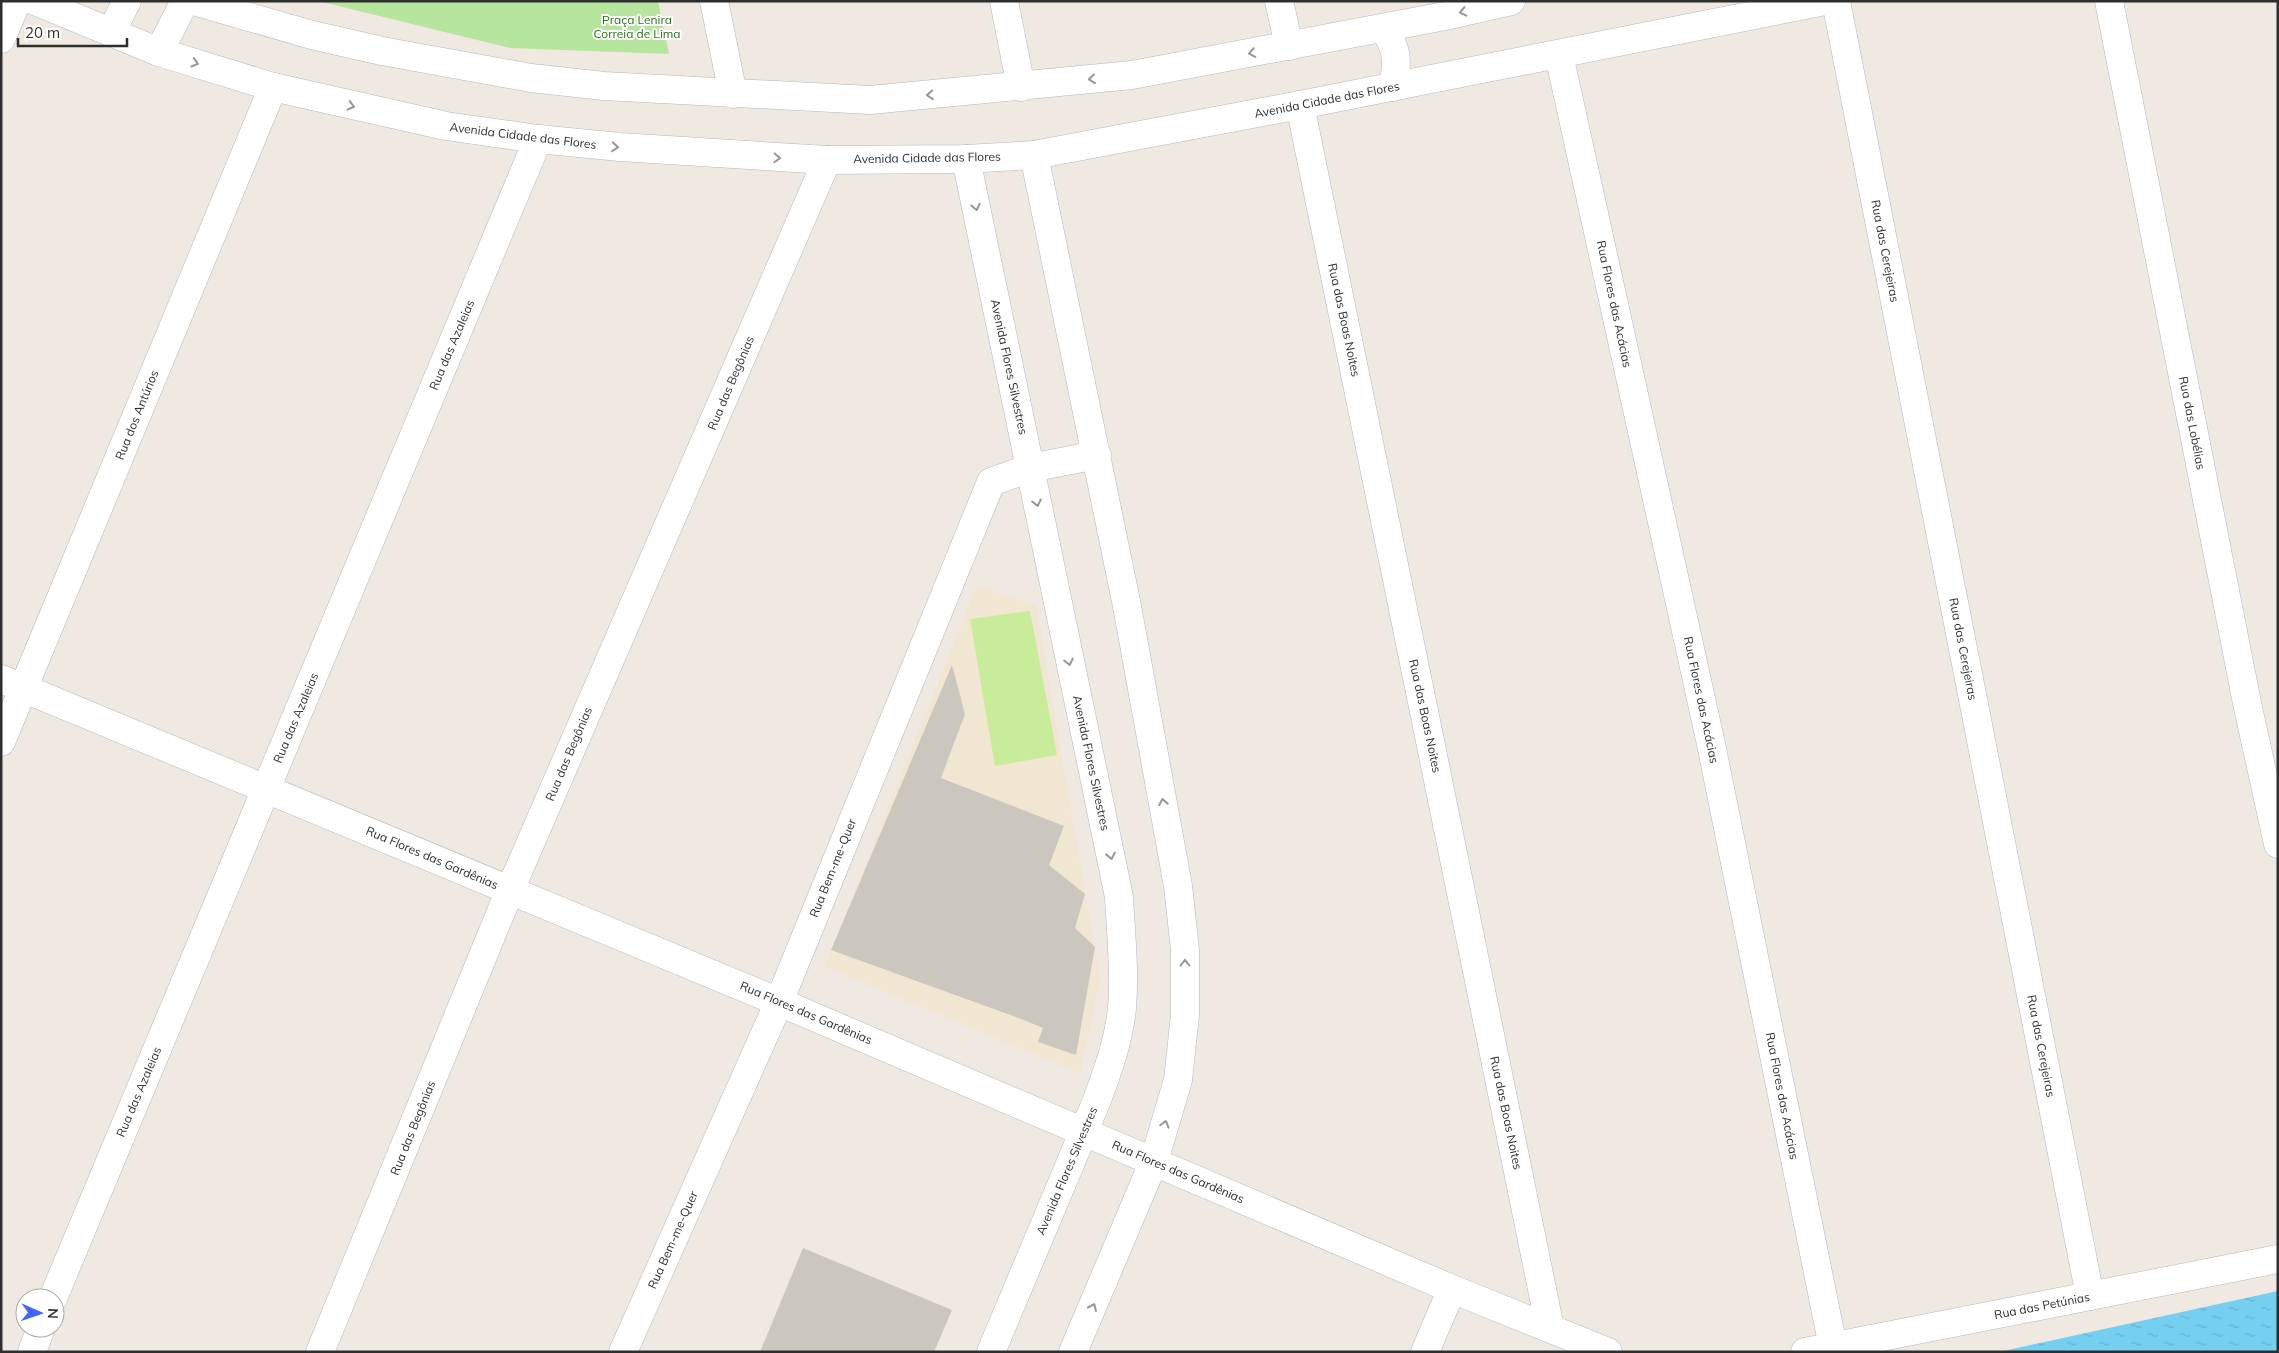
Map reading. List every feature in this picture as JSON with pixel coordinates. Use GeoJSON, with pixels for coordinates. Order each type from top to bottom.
{"type":"FeatureCollection","features":[{"type":"Feature","properties":{"kind":"street"},"geometry":{"type":"LineString","coordinates":[[1,39],[17,1]]}},
{"type":"Feature","properties":{"kind":"street","name":"Avenida Cidade das Flores"},"geometry":{"type":"LineString","coordinates":[[35,1],[159,52],[273,87],[359,108],[446,126],[538,139],[732,156],[827,160],[966,159],[1034,154],[1559,55],[1825,1]]}},
{"type":"Feature","properties":{"kind":"street"},"geometry":{"type":"LineString","coordinates":[[111,32],[127,1]]}},
{"type":"Feature","properties":{"kind":"street"},"geometry":{"type":"LineString","coordinates":[[159,52],[185,1]]}},
{"type":"Feature","properties":{"kind":"street"},"geometry":{"type":"LineString","coordinates":[[194,1],[312,35],[459,66],[604,86],[870,100],[1132,75],[1384,28],[1511,1]]}},
{"type":"Feature","properties":{"kind":"street"},"geometry":{"type":"LineString","coordinates":[[714,1],[733,94]]}},
{"type":"Feature","properties":{"kind":"street"},"geometry":{"type":"LineString","coordinates":[[1004,1],[1021,87]]}},
{"type":"Feature","properties":{"kind":"street"},"geometry":{"type":"LineString","coordinates":[[1280,1],[1289,46]]}},
{"type":"Feature","properties":{"kind":"street","name":"Rua das Cerejeiras"},"geometry":{"type":"LineString","coordinates":[[1836,1],[2090,1296]]}},
{"type":"Feature","properties":{"kind":"street","name":"Rua das Lobélias"},"geometry":{"type":"LineString","coordinates":[[2109,1],[2245,693],[2278,844]]}},
{"type":"Feature","properties":{"kind":"street"},"geometry":{"type":"LineString","coordinates":[[1384,28],[1396,49],[1397,66],[1393,87]]}},
{"type":"Feature","properties":{"kind":"street","name":"Rua Flores das Acácias"},"geometry":{"type":"LineString","coordinates":[[1559,55],[1711,744],[1833,1347]]}},
{"type":"Feature","properties":{"kind":"street","name":"Rua dos Antúrios"},"geometry":{"type":"LineString","coordinates":[[1,742],[12,684],[273,87]]}},
{"type":"Feature","properties":{"kind":"street","name":"Rua das Boas Noites"},"geometry":{"type":"LineString","coordinates":[[1300,105],[1550,1328]]}},
{"type":"Feature","properties":{"kind":"street","name":"Rua das Azaleias"},"geometry":{"type":"LineString","coordinates":[[58,1288],[538,139]]}},
{"type":"Feature","properties":{"kind":"street"},"geometry":{"type":"LineString","coordinates":[[1034,154],[1097,455],[1178,886],[1185,950],[1185,1015],[1178,1080],[1154,1161],[1073,1352]]}},
{"type":"Feature","properties":{"kind":"street","name":"Avenida Flores Silvestres"},"geometry":{"type":"LineString","coordinates":[[966,159],[1119,897],[1123,956],[1122,1009],[1112,1060],[1084,1132],[991,1352]]}},
{"type":"Feature","properties":{"kind":"street","name":"Rua das Begônias"},"geometry":{"type":"LineString","coordinates":[[320,1352],[510,890],[827,160]]}},
{"type":"Feature","properties":{"kind":"street","name":"Rua Bem-me-Quer"},"geometry":{"type":"LineString","coordinates":[[623,1352],[779,1002],[992,482],[1030,468],[1097,455]]}},
{"type":"Feature","properties":{"kind":"street","name":"Rua Flores das Gardênias"},"geometry":{"type":"LineString","coordinates":[[12,684],[779,1002],[1452,1289],[1608,1352]]}},
{"type":"Feature","properties":{"kind":"street","name":"Rua das Petúnias"},"geometry":{"type":"LineString","coordinates":[[1806,1352],[2278,1259]]}},
{"type":"Feature","properties":{"kind":"street"},"geometry":{"type":"LineString","coordinates":[[1425,1352],[1452,1289]]}},
{"type":"Feature","properties":{"kind":"street"},"geometry":{"type":"LineString","coordinates":[[32,1352],[37,1338]]}},
{"type":"Feature","properties":{"kind":"shaded area"},"geometry":{"type":"Polygon","coordinates":[[[977,586],[1036,606],[1100,980],[1080,1073],[825,967],[977,586]]]}},
{"type":"Feature","properties":{"kind":"green space","name":"Praça Lenira Correia de Lima"},"geometry":{"type":"Polygon","coordinates":[[[318,1],[658,1],[669,54],[510,48],[318,1]]]}},
{"type":"Feature","properties":{"kind":"green space"},"geometry":{"type":"Polygon","coordinates":[[[1030,611],[1057,755],[995,766],[970,619],[1030,611]]]}},
{"type":"Feature","properties":{"kind":"water"},"geometry":{"type":"Polygon","coordinates":[[[2278,1291],[2278,1352],[1999,1352],[2278,1291]]]}},
{"type":"Feature","properties":{"kind":"building"},"geometry":{"type":"Polygon","coordinates":[[[952,665],[965,714],[941,778],[1064,826],[1049,865],[1085,894],[1075,928],[1095,947],[1076,1055],[1038,1042],[1043,1028],[831,950],[952,665]]]}},
{"type":"Feature","properties":{"kind":"building"},"geometry":{"type":"Polygon","coordinates":[[[803,1248],[952,1310],[934,1352],[760,1352],[803,1248]]]}}]}
